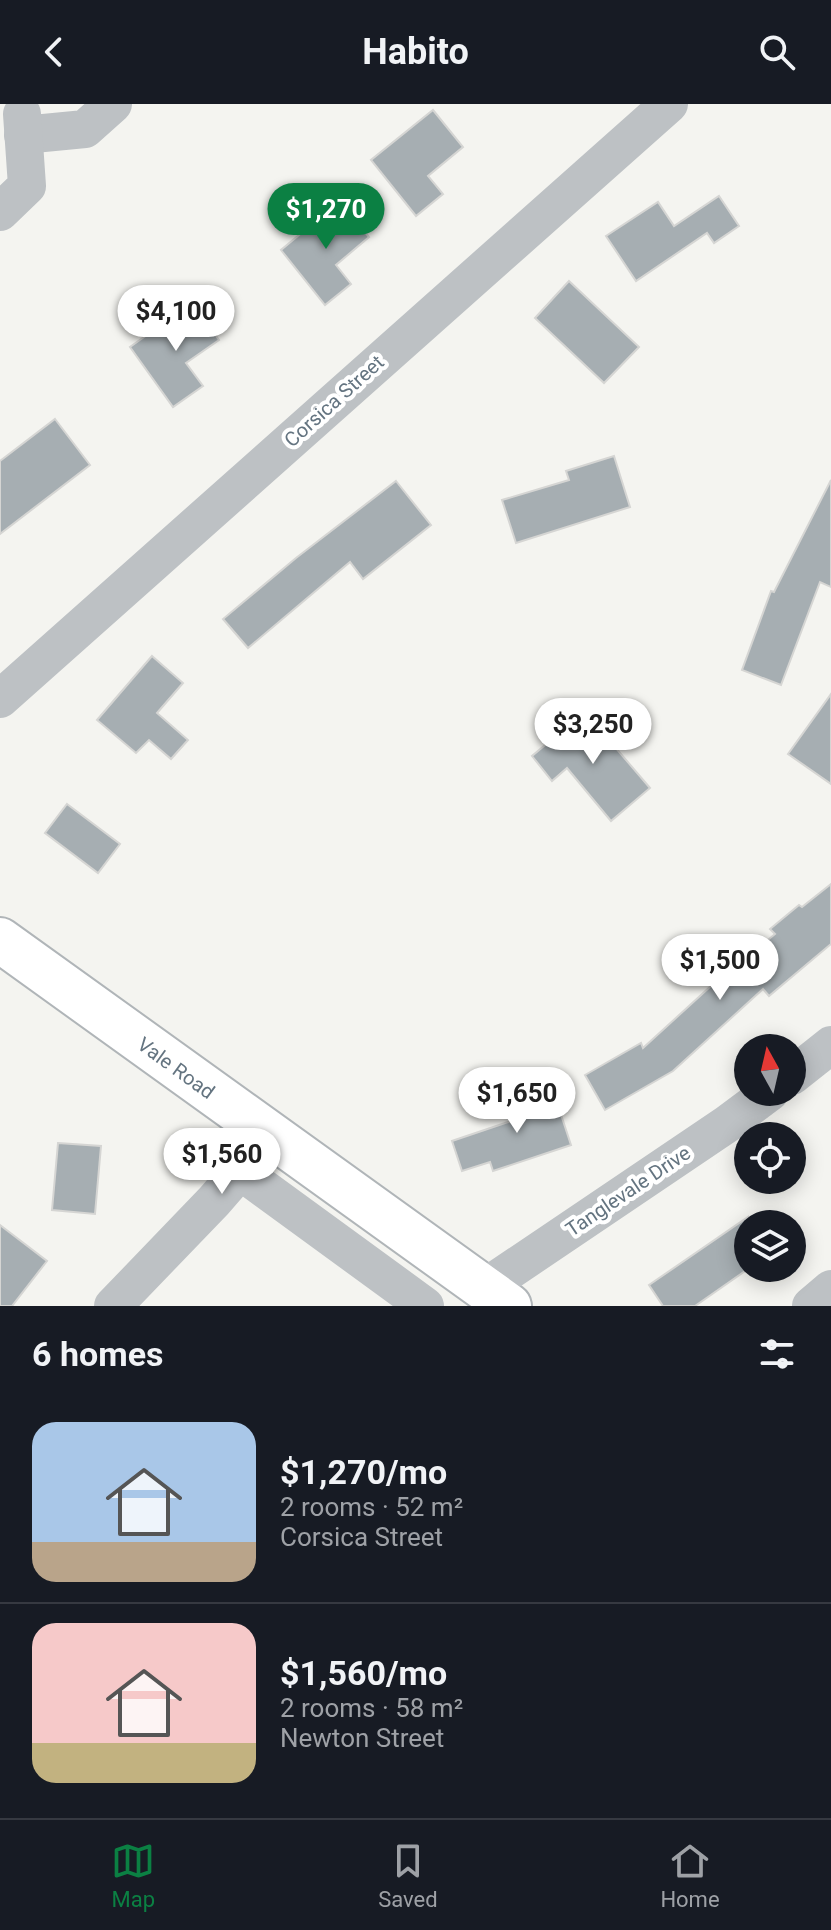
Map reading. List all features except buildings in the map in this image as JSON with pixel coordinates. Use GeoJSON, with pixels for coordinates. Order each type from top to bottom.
{"type":"FeatureCollection","features":[{"type":"Feature","properties":{"kind":"main road","name":"Vale Road"},"geometry":{"type":"LineString","coordinates":[[0,940],[497,1297]]}},
{"type":"Feature","properties":{"kind":"street"},"geometry":{"type":"LineString","coordinates":[[0,212],[27,186],[16,117],[85,129],[113,104]]}},
{"type":"Feature","properties":{"kind":"street","name":"Corsica Street"},"geometry":{"type":"LineString","coordinates":[[0,699],[669,104]]}},
{"type":"Feature","properties":{"kind":"street"},"geometry":{"type":"LineString","coordinates":[[806,1065],[831,1045]]}},
{"type":"Feature","properties":{"kind":"street","name":"Tanglevale Drive"},"geometry":{"type":"LineString","coordinates":[[497,1297],[751,1106]]}},
{"type":"Feature","properties":{"kind":"street"},"geometry":{"type":"LineString","coordinates":[[240,1171],[249,1120]]}},
{"type":"Feature","properties":{"kind":"street"},"geometry":{"type":"LineString","coordinates":[[113,1306],[240,1171],[287,1148]]}},
{"type":"Feature","properties":{"kind":"street"},"geometry":{"type":"LineString","coordinates":[[240,1171],[425,1306]]}},
{"type":"Feature","properties":{"kind":"street"},"geometry":{"type":"LineString","coordinates":[[811,1306],[831,1289]]}}]}
